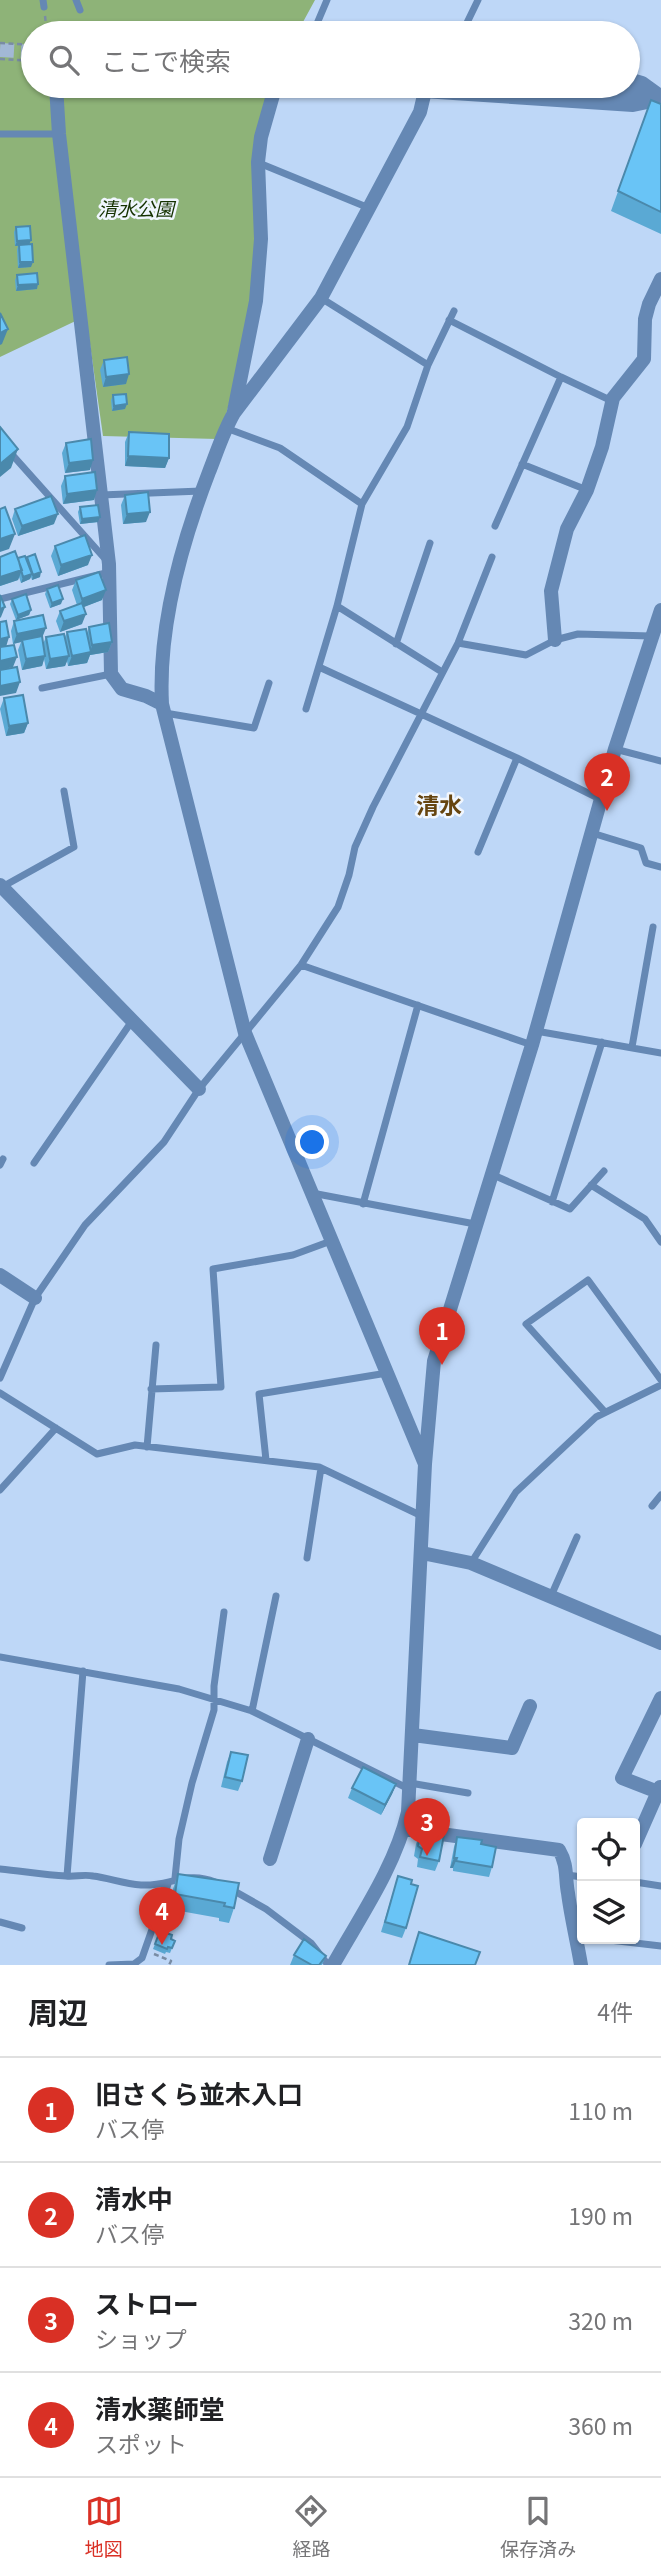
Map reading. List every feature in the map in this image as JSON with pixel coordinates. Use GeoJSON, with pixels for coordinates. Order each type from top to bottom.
{"type":"FeatureCollection","features":[{"type":"Feature","properties":{"kind":"street"},"geometry":{"type":"LineString","coordinates":[[640,82],[661,98]]}},
{"type":"Feature","properties":{"kind":"street"},"geometry":{"type":"LineString","coordinates":[[640,95],[661,98]]}},
{"type":"Feature","properties":{"kind":"street"},"geometry":{"type":"LineString","coordinates":[[57,98],[110,568],[105,629],[111,674],[122,689],[146,696],[163,709]]}},
{"type":"Feature","properties":{"kind":"street"},"geometry":{"type":"LineString","coordinates":[[234,413],[234,402],[244,369],[256,301],[261,239],[258,162],[261,137],[272,98]]}},
{"type":"Feature","properties":{"kind":"street"},"geometry":{"type":"LineString","coordinates":[[423,98],[420,112],[321,298],[225,428],[201,491],[178,572],[162,672],[163,709],[244,1032],[425,1464]]}},
{"type":"Feature","properties":{"kind":"street"},"geometry":{"type":"LineString","coordinates":[[536,98],[633,105],[661,98]]}},
{"type":"Feature","properties":{"kind":"street"},"geometry":{"type":"LineString","coordinates":[[555,640],[551,591],[567,529],[587,490],[612,401],[644,359],[645,319],[661,279]]}},
{"type":"Feature","properties":{"kind":"street"},"geometry":{"type":"LineString","coordinates":[[330,1965],[386,1870],[404,1829],[410,1786],[425,1464],[434,1361],[534,1038],[615,749],[661,610]]}},
{"type":"Feature","properties":{"kind":"street"},"geometry":{"type":"LineString","coordinates":[[1,886],[199,1089]]}},
{"type":"Feature","properties":{"kind":"street"},"geometry":{"type":"LineString","coordinates":[[0,1275],[35,1298]]}},
{"type":"Feature","properties":{"kind":"street"},"geometry":{"type":"LineString","coordinates":[[422,1553],[471,1563],[661,1643]]}},
{"type":"Feature","properties":{"kind":"street"},"geometry":{"type":"LineString","coordinates":[[640,1833],[659,1789],[622,1778],[661,1698]]}},
{"type":"Feature","properties":{"kind":"street"},"geometry":{"type":"LineString","coordinates":[[413,1734],[512,1748],[530,1706]]}},
{"type":"Feature","properties":{"kind":"street"},"geometry":{"type":"LineString","coordinates":[[270,1859],[308,1740]]}},
{"type":"Feature","properties":{"kind":"street"},"geometry":{"type":"LineString","coordinates":[[404,1829],[559,1850],[575,1876],[567,1890],[577,1928]]}},
{"type":"Feature","properties":{"kind":"street"},"geometry":{"type":"LineString","coordinates":[[580,1944],[581,1965]]}},
{"type":"Feature","properties":{"kind":"lane"},"geometry":{"type":"LineString","coordinates":[[76,0],[80,9]]}},
{"type":"Feature","properties":{"kind":"lane"},"geometry":{"type":"LineString","coordinates":[[318,21],[327,0]]}},
{"type":"Feature","properties":{"kind":"lane"},"geometry":{"type":"LineString","coordinates":[[468,21],[478,0]]}},
{"type":"Feature","properties":{"kind":"lane"},"geometry":{"type":"LineString","coordinates":[[0,134],[59,134]]}},
{"type":"Feature","properties":{"kind":"lane"},"geometry":{"type":"LineString","coordinates":[[258,162],[369,208]]}},
{"type":"Feature","properties":{"kind":"lane"},"geometry":{"type":"LineString","coordinates":[[321,298],[428,365]]}},
{"type":"Feature","properties":{"kind":"lane"},"geometry":{"type":"LineString","coordinates":[[306,709],[337,606],[362,504],[407,427],[428,365],[454,311]]}},
{"type":"Feature","properties":{"kind":"lane"},"geometry":{"type":"LineString","coordinates":[[449,320],[612,401]]}},
{"type":"Feature","properties":{"kind":"lane"},"geometry":{"type":"LineString","coordinates":[[495,526],[561,377]]}},
{"type":"Feature","properties":{"kind":"lane"},"geometry":{"type":"LineString","coordinates":[[225,428],[280,448],[362,504]]}},
{"type":"Feature","properties":{"kind":"lane"},"geometry":{"type":"LineString","coordinates":[[0,441],[110,568],[0,599]]}},
{"type":"Feature","properties":{"kind":"lane"},"geometry":{"type":"LineString","coordinates":[[522,464],[587,490]]}},
{"type":"Feature","properties":{"kind":"lane"},"geometry":{"type":"LineString","coordinates":[[101,495],[201,491]]}},
{"type":"Feature","properties":{"kind":"lane"},"geometry":{"type":"LineString","coordinates":[[396,644],[430,543]]}},
{"type":"Feature","properties":{"kind":"lane"},"geometry":{"type":"LineString","coordinates":[[0,1378],[35,1298],[85,1225],[164,1142],[199,1089],[302,965],[338,907],[355,847],[458,643],[492,557]]}},
{"type":"Feature","properties":{"kind":"lane"},"geometry":{"type":"LineString","coordinates":[[337,606],[442,673]]}},
{"type":"Feature","properties":{"kind":"lane"},"geometry":{"type":"LineString","coordinates":[[458,643],[526,654],[555,640],[578,634],[651,636]]}},
{"type":"Feature","properties":{"kind":"lane"},"geometry":{"type":"LineString","coordinates":[[319,667],[600,799]]}},
{"type":"Feature","properties":{"kind":"lane"},"geometry":{"type":"LineString","coordinates":[[43,688],[111,674]]}},
{"type":"Feature","properties":{"kind":"lane"},"geometry":{"type":"LineString","coordinates":[[163,709],[254,728],[270,683]]}},
{"type":"Feature","properties":{"kind":"lane"},"geometry":{"type":"LineString","coordinates":[[615,749],[661,761]]}},
{"type":"Feature","properties":{"kind":"lane"},"geometry":{"type":"LineString","coordinates":[[478,852],[517,758]]}},
{"type":"Feature","properties":{"kind":"lane"},"geometry":{"type":"LineString","coordinates":[[1,886],[74,847],[64,791]]}},
{"type":"Feature","properties":{"kind":"lane"},"geometry":{"type":"LineString","coordinates":[[591,832],[641,848],[646,863],[661,867]]}},
{"type":"Feature","properties":{"kind":"lane"},"geometry":{"type":"LineString","coordinates":[[632,1048],[653,927]]}},
{"type":"Feature","properties":{"kind":"lane"},"geometry":{"type":"LineString","coordinates":[[302,965],[418,1004],[534,1038],[602,1042],[661,1053]]}},
{"type":"Feature","properties":{"kind":"lane"},"geometry":{"type":"LineString","coordinates":[[363,1204],[418,1004]]}},
{"type":"Feature","properties":{"kind":"lane"},"geometry":{"type":"LineString","coordinates":[[34,1163],[133,1021]]}},
{"type":"Feature","properties":{"kind":"lane"},"geometry":{"type":"LineString","coordinates":[[552,1202],[602,1042]]}},
{"type":"Feature","properties":{"kind":"lane"},"geometry":{"type":"LineString","coordinates":[[490,1174],[570,1209],[604,1171]]}},
{"type":"Feature","properties":{"kind":"lane"},"geometry":{"type":"LineString","coordinates":[[591,1185],[645,1219],[661,1242]]}},
{"type":"Feature","properties":{"kind":"lane"},"geometry":{"type":"LineString","coordinates":[[312,1193],[475,1224]]}},
{"type":"Feature","properties":{"kind":"lane"},"geometry":{"type":"LineString","coordinates":[[151,1389],[221,1387],[213,1269],[293,1255],[332,1240]]}},
{"type":"Feature","properties":{"kind":"lane"},"geometry":{"type":"LineString","coordinates":[[471,1563],[516,1492],[596,1417],[606,1412],[661,1382],[588,1280],[526,1324],[606,1412]]}},
{"type":"Feature","properties":{"kind":"lane"},"geometry":{"type":"LineString","coordinates":[[147,1447],[156,1345]]}},
{"type":"Feature","properties":{"kind":"lane"},"geometry":{"type":"LineString","coordinates":[[266,1460],[258,1394],[387,1373]]}},
{"type":"Feature","properties":{"kind":"lane"},"geometry":{"type":"LineString","coordinates":[[0,1393],[97,1454],[135,1445],[321,1468],[424,1517]]}},
{"type":"Feature","properties":{"kind":"lane"},"geometry":{"type":"LineString","coordinates":[[0,1490],[56,1428]]}},
{"type":"Feature","properties":{"kind":"lane"},"geometry":{"type":"LineString","coordinates":[[307,1558],[321,1468]]}},
{"type":"Feature","properties":{"kind":"lane"},"geometry":{"type":"LineString","coordinates":[[652,1506],[661,1495]]}},
{"type":"Feature","properties":{"kind":"lane"},"geometry":{"type":"LineString","coordinates":[[551,1596],[578,1537]]}},
{"type":"Feature","properties":{"kind":"lane"},"geometry":{"type":"LineString","coordinates":[[252,1711],[276,1596]]}},
{"type":"Feature","properties":{"kind":"lane"},"geometry":{"type":"LineString","coordinates":[[175,1878],[179,1839],[192,1783],[214,1710],[224,1612]]}},
{"type":"Feature","properties":{"kind":"lane"},"geometry":{"type":"LineString","coordinates":[[0,1657],[179,1689],[214,1699],[252,1711],[308,1740],[410,1786],[468,1793]]}},
{"type":"Feature","properties":{"kind":"lane"},"geometry":{"type":"LineString","coordinates":[[68,1876],[83,1671]]}},
{"type":"Feature","properties":{"kind":"lane"},"geometry":{"type":"LineString","coordinates":[[0,1869],[68,1876],[92,1875],[123,1884],[145,1885],[167,1884],[175,1878],[202,1877],[237,1891],[266,1909],[312,1943],[330,1965]]}},
{"type":"Feature","properties":{"kind":"lane"},"geometry":{"type":"LineString","coordinates":[[640,1883],[661,1886]]}},
{"type":"Feature","properties":{"kind":"lane"},"geometry":{"type":"LineString","coordinates":[[109,1965],[134,1964],[142,1958],[167,1884]]}},
{"type":"Feature","properties":{"kind":"lane"},"geometry":{"type":"LineString","coordinates":[[0,1922],[22,1928]]}},
{"type":"Feature","properties":{"kind":"lane"},"geometry":{"type":"LineString","coordinates":[[640,1944],[661,1946]]}},
{"type":"Feature","properties":{"kind":"path"},"geometry":{"type":"LineString","coordinates":[[0,43],[21,44]]}},
{"type":"Feature","properties":{"kind":"path"},"geometry":{"type":"LineString","coordinates":[[0,59],[21,60]]}},
{"type":"Feature","properties":{"kind":"path"},"geometry":{"type":"LineString","coordinates":[[145,1950],[171,1961],[169,1965]]}},
{"type":"Feature","properties":{"kind":"green space","name":"清水公園"},"geometry":{"type":"Polygon","coordinates":[[[0,0],[315,0],[304,21],[21,21],[21,98],[268,98],[261,114],[256,274],[249,326],[225,419],[217,439],[103,436],[86,316],[0,357],[0,0]]]}},
{"type":"Feature","properties":{"kind":"building"},"geometry":{"type":"Polygon","coordinates":[[[651,100],[661,104],[661,212],[618,191],[651,100]]]}},
{"type":"Feature","properties":{"kind":"building"},"geometry":{"type":"Polygon","coordinates":[[[30,226],[31,240],[17,241],[16,227],[30,226]]]}},
{"type":"Feature","properties":{"kind":"building"},"geometry":{"type":"Polygon","coordinates":[[[32,244],[33,262],[20,262],[19,245],[32,244]]]}},
{"type":"Feature","properties":{"kind":"building"},"geometry":{"type":"Polygon","coordinates":[[[37,273],[38,284],[18,285],[17,275],[37,273]]]}},
{"type":"Feature","properties":{"kind":"building"},"geometry":{"type":"Polygon","coordinates":[[[0,313],[8,329],[0,333],[0,313]]]}},
{"type":"Feature","properties":{"kind":"building"},"geometry":{"type":"Polygon","coordinates":[[[127,357],[129,374],[106,377],[104,360],[127,357]]]}},
{"type":"Feature","properties":{"kind":"building"},"geometry":{"type":"Polygon","coordinates":[[[126,394],[127,404],[114,406],[113,395],[126,394]]]}},
{"type":"Feature","properties":{"kind":"building"},"geometry":{"type":"Polygon","coordinates":[[[0,427],[18,449],[0,464],[0,427]]]}},
{"type":"Feature","properties":{"kind":"building"},"geometry":{"type":"Polygon","coordinates":[[[129,432],[169,434],[169,458],[128,456],[129,432]]]}},
{"type":"Feature","properties":{"kind":"building"},"geometry":{"type":"Polygon","coordinates":[[[91,439],[93,460],[69,463],[66,443],[91,439]]]}},
{"type":"Feature","properties":{"kind":"building"},"geometry":{"type":"Polygon","coordinates":[[[95,472],[97,490],[67,494],[65,476],[95,472]]]}},
{"type":"Feature","properties":{"kind":"building"},"geometry":{"type":"Polygon","coordinates":[[[148,492],[150,512],[127,514],[125,495],[148,492]]]}},
{"type":"Feature","properties":{"kind":"building"},"geometry":{"type":"Polygon","coordinates":[[[51,496],[58,514],[22,526],[15,509],[51,496]]]}},
{"type":"Feature","properties":{"kind":"building"},"geometry":{"type":"Polygon","coordinates":[[[98,505],[100,517],[82,519],[80,507],[98,505]]]}},
{"type":"Feature","properties":{"kind":"building"},"geometry":{"type":"Polygon","coordinates":[[[5,507],[15,534],[0,539],[0,509],[5,507]]]}},
{"type":"Feature","properties":{"kind":"building"},"geometry":{"type":"Polygon","coordinates":[[[85,535],[92,555],[61,565],[55,546],[85,535]]]}},
{"type":"Feature","properties":{"kind":"building"},"geometry":{"type":"Polygon","coordinates":[[[15,551],[22,570],[0,577],[0,557],[15,551]]]}},
{"type":"Feature","properties":{"kind":"building"},"geometry":{"type":"Polygon","coordinates":[[[35,554],[41,572],[33,575],[27,557],[35,554]]]}},
{"type":"Feature","properties":{"kind":"building"},"geometry":{"type":"Polygon","coordinates":[[[25,556],[32,574],[23,577],[18,558],[25,556]]]}},
{"type":"Feature","properties":{"kind":"building"},"geometry":{"type":"Polygon","coordinates":[[[99,572],[106,590],[82,599],[76,580],[99,572]]]}},
{"type":"Feature","properties":{"kind":"building"},"geometry":{"type":"Polygon","coordinates":[[[58,585],[63,599],[52,603],[47,589],[58,585]]]}},
{"type":"Feature","properties":{"kind":"building"},"geometry":{"type":"Polygon","coordinates":[[[26,594],[31,610],[18,615],[12,599],[26,594]]]}},
{"type":"Feature","properties":{"kind":"building"},"geometry":{"type":"Polygon","coordinates":[[[0,595],[5,607],[0,609],[0,595]]]}},
{"type":"Feature","properties":{"kind":"building"},"geometry":{"type":"Polygon","coordinates":[[[82,603],[86,614],[64,621],[60,611],[82,603]]]}},
{"type":"Feature","properties":{"kind":"building"},"geometry":{"type":"Polygon","coordinates":[[[43,615],[46,628],[17,634],[14,621],[43,615]]]}},
{"type":"Feature","properties":{"kind":"building"},"geometry":{"type":"Polygon","coordinates":[[[6,621],[9,637],[0,639],[0,622],[6,621]]]}},
{"type":"Feature","properties":{"kind":"building"},"geometry":{"type":"Polygon","coordinates":[[[109,623],[112,642],[92,645],[89,627],[109,623]]]}},
{"type":"Feature","properties":{"kind":"building"},"geometry":{"type":"Polygon","coordinates":[[[86,629],[91,652],[72,656],[67,632],[86,629]]]}},
{"type":"Feature","properties":{"kind":"building"},"geometry":{"type":"Polygon","coordinates":[[[64,634],[69,656],[50,659],[46,637],[64,634]]]}},
{"type":"Feature","properties":{"kind":"building"},"geometry":{"type":"Polygon","coordinates":[[[42,636],[45,656],[26,659],[22,640],[42,636]]]}},
{"type":"Feature","properties":{"kind":"building"},"geometry":{"type":"Polygon","coordinates":[[[14,645],[17,657],[0,661],[0,647],[14,645]]]}},
{"type":"Feature","properties":{"kind":"building"},"geometry":{"type":"Polygon","coordinates":[[[17,667],[20,682],[0,686],[0,670],[17,667]]]}},
{"type":"Feature","properties":{"kind":"building"},"geometry":{"type":"Polygon","coordinates":[[[23,695],[28,723],[9,726],[4,698],[23,695]]]}},
{"type":"Feature","properties":{"kind":"building"},"geometry":{"type":"Polygon","coordinates":[[[231,1752],[248,1755],[242,1781],[225,1777],[231,1752]]]}},
{"type":"Feature","properties":{"kind":"building"},"geometry":{"type":"Polygon","coordinates":[[[363,1767],[396,1784],[385,1805],[352,1788],[363,1767]]]}},
{"type":"Feature","properties":{"kind":"building"},"geometry":{"type":"Polygon","coordinates":[[[425,1831],[444,1835],[439,1861],[420,1857],[420,1834],[424,1835],[425,1831]]]}},
{"type":"Feature","properties":{"kind":"building"},"geometry":{"type":"Polygon","coordinates":[[[457,1837],[482,1840],[481,1844],[496,1847],[492,1867],[456,1861],[457,1858],[454,1858],[457,1837]]]}},
{"type":"Feature","properties":{"kind":"building"},"geometry":{"type":"Polygon","coordinates":[[[178,1874],[239,1883],[234,1908],[224,1906],[225,1903],[175,1894],[178,1874]]]}},
{"type":"Feature","properties":{"kind":"building"},"geometry":{"type":"Polygon","coordinates":[[[398,1876],[412,1880],[411,1884],[418,1886],[406,1928],[385,1922],[398,1876]]]}},
{"type":"Feature","properties":{"kind":"building"},"geometry":{"type":"Polygon","coordinates":[[[160,1931],[172,1935],[171,1939],[175,1941],[172,1948],[167,1949],[155,1944],[160,1931]]]}},
{"type":"Feature","properties":{"kind":"building"},"geometry":{"type":"Polygon","coordinates":[[[419,1932],[480,1952],[475,1965],[409,1965],[419,1932]]]}},
{"type":"Feature","properties":{"kind":"building"},"geometry":{"type":"Polygon","coordinates":[[[304,1939],[326,1956],[319,1965],[312,1965],[294,1955],[304,1939]]]}},
{"type":"Feature","properties":{"kind":"tunnel"},"geometry":{"type":"LineString","coordinates":[[0,50],[21,51]]}},
{"type":"Feature","properties":{"kind":"place","name":"清水中"},"geometry":{"type":"Point","coordinates":[607,811]}},
{"type":"Feature","properties":{"kind":"place","name":"旧さくら並木入口"},"geometry":{"type":"Point","coordinates":[442,1365]}},
{"type":"Feature","properties":{"kind":"place","name":"ストロー"},"geometry":{"type":"Point","coordinates":[427,1856]}},
{"type":"Feature","properties":{"kind":"place","name":"清水薬師堂"},"geometry":{"type":"Point","coordinates":[162,1945]}},
{"type":"Feature","properties":{"kind":"district","name":"清水"},"geometry":{"type":"Point","coordinates":[439,804]}}]}
